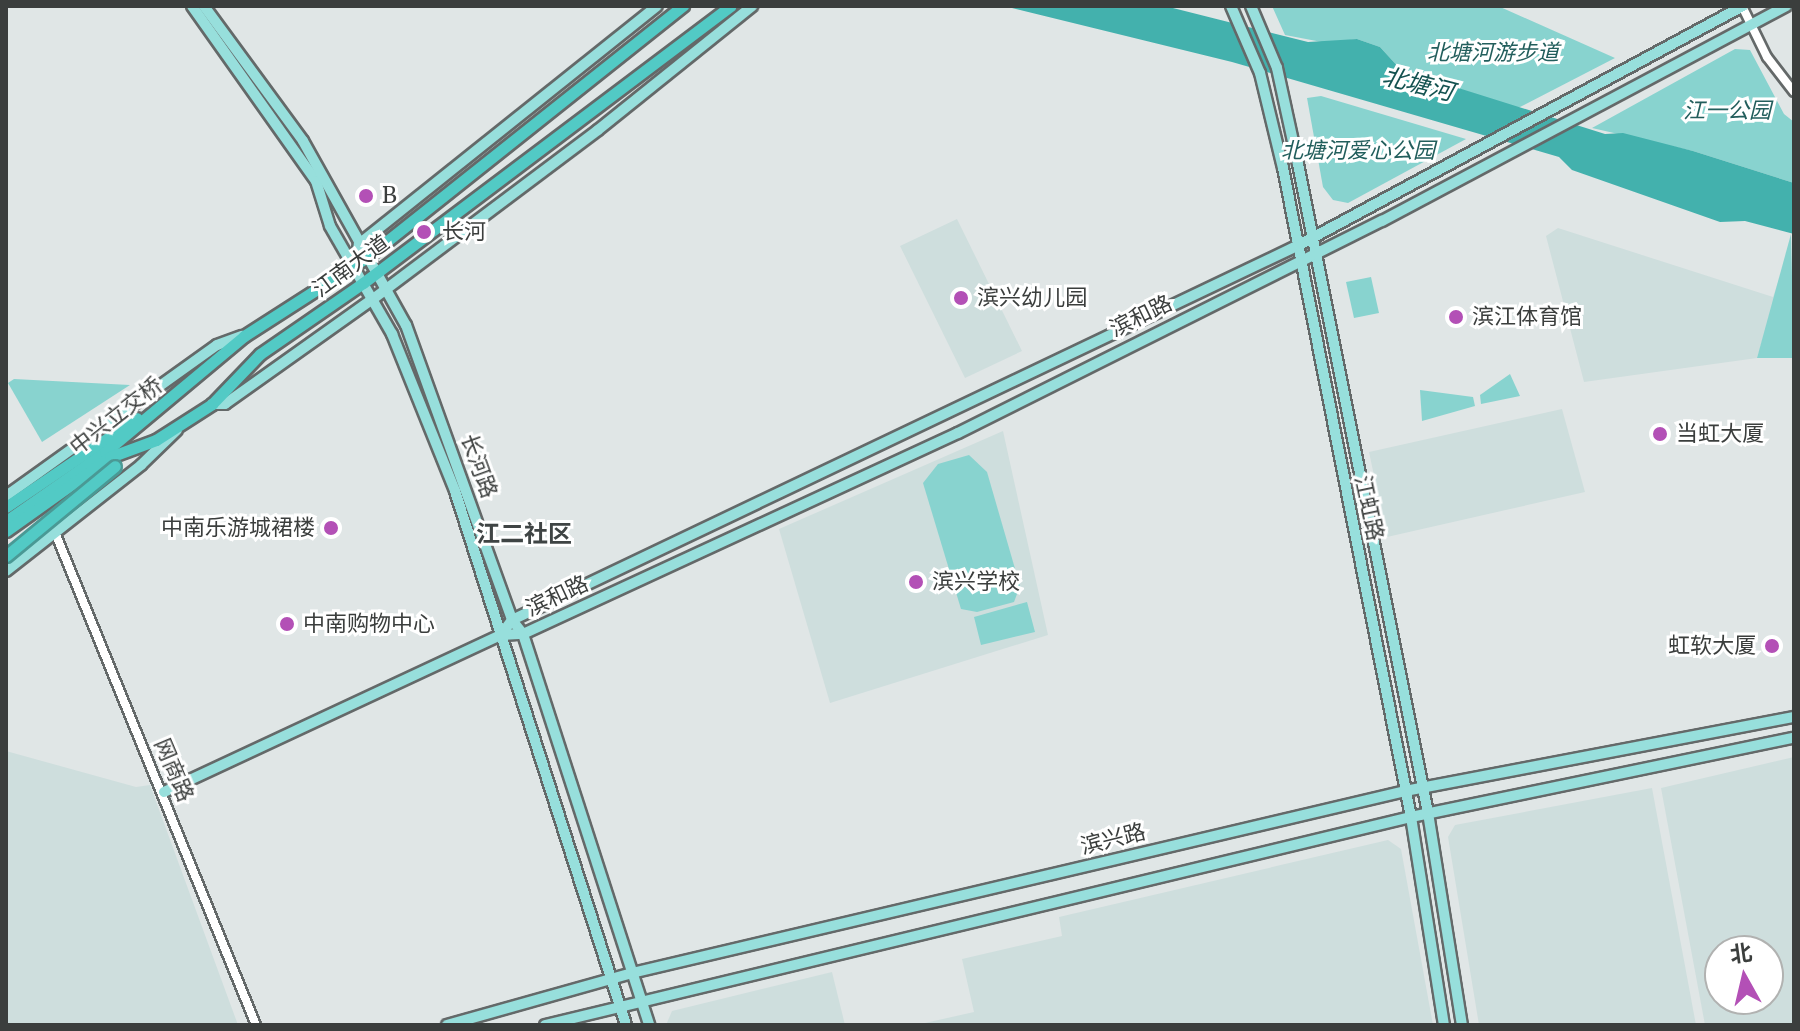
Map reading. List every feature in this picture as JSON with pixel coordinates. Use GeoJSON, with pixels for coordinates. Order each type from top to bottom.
{"type":"FeatureCollection","features":[{"type":"Feature","properties":{"kind":"highway","name":"江南大道"},"geometry":{"type":"LineString","coordinates":[[184,423],[212,404],[260,354],[363,283],[730,6]]}},
{"type":"Feature","properties":{"kind":"highway","name":"江南大道"},"geometry":{"type":"LineString","coordinates":[[244,336],[367,257],[479,157],[678,10]]}},
{"type":"Feature","properties":{"kind":"highway","name":"中兴立交桥"},"geometry":{"type":"LineString","coordinates":[[6,531],[107,454],[244,336]]}},
{"type":"Feature","properties":{"kind":"highway","name":"中兴立交桥"},"geometry":{"type":"LineString","coordinates":[[6,521],[107,454],[156,440],[184,423]]}},
{"type":"Feature","properties":{"kind":"highway"},"geometry":{"type":"LineString","coordinates":[[6,507],[107,454]]}},
{"type":"Feature","properties":{"kind":"highway"},"geometry":{"type":"LineString","coordinates":[[6,556],[107,454]]}},
{"type":"Feature","properties":{"kind":"main road","name":"长河路"},"geometry":{"type":"LineString","coordinates":[[192,6],[205,13],[303,141],[386,288],[424,367],[512,620],[523,634],[649,1025]]}},
{"type":"Feature","properties":{"kind":"main road"},"geometry":{"type":"LineString","coordinates":[[354,266],[359,244],[479,157],[657,6]]}},
{"type":"Feature","properties":{"kind":"main road"},"geometry":{"type":"LineString","coordinates":[[212,404],[225,404],[373,299],[523,187],[752,6]]}},
{"type":"Feature","properties":{"kind":"main road","name":"江虹路"},"geometry":{"type":"LineString","coordinates":[[1231,6],[1260,73],[1283,168],[1411,817],[1444,1025]]}},
{"type":"Feature","properties":{"kind":"main road","name":"江虹路"},"geometry":{"type":"LineString","coordinates":[[1251,6],[1277,68],[1313,235],[1428,813],[1462,1025]]}},
{"type":"Feature","properties":{"kind":"main road","name":"滨和路"},"geometry":{"type":"LineString","coordinates":[[501,635],[512,620],[1299,245],[1371,202],[1679,43],[1742,6]]}},
{"type":"Feature","properties":{"kind":"main road","name":"滨和路"},"geometry":{"type":"LineString","coordinates":[[164,792],[501,635],[523,634],[958,433],[1382,221],[1786,6]]}},
{"type":"Feature","properties":{"kind":"main road","name":"长河路"},"geometry":{"type":"LineString","coordinates":[[205,13],[316,181],[330,226],[373,299],[455,491],[626,1025]]}},
{"type":"Feature","properties":{"kind":"main road"},"geometry":{"type":"LineString","coordinates":[[513,170],[523,187]]}},
{"type":"Feature","properties":{"kind":"main road","name":"江南大道"},"geometry":{"type":"LineString","coordinates":[[6,496],[217,345],[244,336]]}},
{"type":"Feature","properties":{"kind":"main road","name":"江南大道"},"geometry":{"type":"LineString","coordinates":[[6,571],[54,530],[141,465],[184,423]]}},
{"type":"Feature","properties":{"kind":"main road","name":"滨兴路"},"geometry":{"type":"LineString","coordinates":[[447,1025],[632,973],[1405,791],[1794,717]]}},
{"type":"Feature","properties":{"kind":"main road","name":"滨兴路"},"geometry":{"type":"LineString","coordinates":[[545,1025],[641,999],[1428,813],[1794,738]]}},
{"type":"Feature","properties":{"kind":"street"},"geometry":{"type":"LineString","coordinates":[[1742,6],[1767,57],[1794,92]]}},
{"type":"Feature","properties":{"kind":"street","name":"网商路"},"geometry":{"type":"LineString","coordinates":[[54,530],[164,792],[256,1025]]}},
{"type":"Feature","properties":{"kind":"shaded area","name":"滨兴幼儿园"},"geometry":{"type":"Polygon","coordinates":[[[957,219],[1022,351],[965,378],[900,246],[957,219]]]}},
{"type":"Feature","properties":{"kind":"shaded area"},"geometry":{"type":"Polygon","coordinates":[[[1558,228],[1773,297],[1794,235],[1757,358],[1584,382],[1546,236],[1558,228]]]}},
{"type":"Feature","properties":{"kind":"shaded area"},"geometry":{"type":"Polygon","coordinates":[[[1562,409],[1585,492],[1387,537],[1369,452],[1562,409]]]}},
{"type":"Feature","properties":{"kind":"shaded area","name":"滨兴学校"},"geometry":{"type":"Polygon","coordinates":[[[1003,431],[1048,635],[830,703],[779,529],[1003,431]]]}},
{"type":"Feature","properties":{"kind":"shaded area"},"geometry":{"type":"Polygon","coordinates":[[[6,751],[136,787],[150,785],[238,1025],[6,1025],[6,751]]]}},
{"type":"Feature","properties":{"kind":"shaded area"},"geometry":{"type":"Polygon","coordinates":[[[1794,757],[1794,1025],[1705,1025],[1661,788],[1794,757]]]}},
{"type":"Feature","properties":{"kind":"shaded area"},"geometry":{"type":"Polygon","coordinates":[[[1652,788],[1696,1025],[1479,1025],[1448,837],[1455,825],[1652,788]]]}},
{"type":"Feature","properties":{"kind":"shaded area"},"geometry":{"type":"Polygon","coordinates":[[[1388,840],[1401,849],[1433,1025],[916,1025],[974,1012],[962,959],[1062,936],[1059,917],[1388,840]]]}},
{"type":"Feature","properties":{"kind":"shaded area"},"geometry":{"type":"Polygon","coordinates":[[[832,972],[845,1025],[666,1025],[672,1011],[832,972]]]}},
{"type":"Feature","properties":{"kind":"green space","name":"北塘河游步道"},"geometry":{"type":"Polygon","coordinates":[[[1272,6],[1498,6],[1615,58],[1518,108],[1401,70],[1380,47],[1357,39],[1327,43],[1285,35],[1272,6]]]}},
{"type":"Feature","properties":{"kind":"green space","name":"江一公园"},"geometry":{"type":"Polygon","coordinates":[[[1735,49],[1750,50],[1784,114],[1794,122],[1794,183],[1693,151],[1592,128],[1735,49]]]}},
{"type":"Feature","properties":{"kind":"green space","name":"北塘河爱心公园"},"geometry":{"type":"Polygon","coordinates":[[[1321,96],[1466,139],[1348,203],[1333,200],[1323,187],[1307,98],[1321,96]]]}},
{"type":"Feature","properties":{"kind":"green space"},"geometry":{"type":"Polygon","coordinates":[[[1791,234],[1794,358],[1757,358],[1791,234]]]}},
{"type":"Feature","properties":{"kind":"green space"},"geometry":{"type":"Polygon","coordinates":[[[1371,277],[1379,313],[1354,318],[1346,282],[1371,277]]]}},
{"type":"Feature","properties":{"kind":"green space"},"geometry":{"type":"Polygon","coordinates":[[[1510,374],[1520,396],[1481,404],[1480,395],[1510,374]]]}},
{"type":"Feature","properties":{"kind":"green space"},"geometry":{"type":"Polygon","coordinates":[[[14,379],[130,385],[42,442],[8,383],[14,379]]]}},
{"type":"Feature","properties":{"kind":"green space"},"geometry":{"type":"Polygon","coordinates":[[[1420,390],[1473,397],[1475,406],[1422,421],[1420,390]]]}},
{"type":"Feature","properties":{"kind":"green space"},"geometry":{"type":"Polygon","coordinates":[[[969,455],[987,472],[1020,586],[1014,602],[977,612],[961,609],[923,483],[938,464],[969,455]]]}},
{"type":"Feature","properties":{"kind":"green space"},"geometry":{"type":"Polygon","coordinates":[[[1027,602],[1035,632],[981,645],[974,617],[1027,602]]]}},
{"type":"Feature","properties":{"kind":"water","name":"北塘河"},"geometry":{"type":"Polygon","coordinates":[[[1004,6],[1165,6],[1308,42],[1357,39],[1380,47],[1401,70],[1605,134],[1623,133],[1693,151],[1794,183],[1794,234],[1745,221],[1720,222],[1572,170],[1559,157],[1232,62],[1004,6]]]}},
{"type":"Feature","properties":{"kind":"place","name":"B"},"geometry":{"type":"Point","coordinates":[366,196]}},
{"type":"Feature","properties":{"kind":"place","name":"长河"},"geometry":{"type":"Point","coordinates":[424,232]}},
{"type":"Feature","properties":{"kind":"place","name":"滨兴幼儿园"},"geometry":{"type":"Point","coordinates":[961,298]}},
{"type":"Feature","properties":{"kind":"place","name":"滨江体育馆"},"geometry":{"type":"Point","coordinates":[1456,317]}},
{"type":"Feature","properties":{"kind":"place","name":"当虹大厦"},"geometry":{"type":"Point","coordinates":[1660,434]}},
{"type":"Feature","properties":{"kind":"place","name":"中南乐游城裙楼"},"geometry":{"type":"Point","coordinates":[331,528]}},
{"type":"Feature","properties":{"kind":"place","name":"滨兴学校"},"geometry":{"type":"Point","coordinates":[916,582]}},
{"type":"Feature","properties":{"kind":"place","name":"中南购物中心"},"geometry":{"type":"Point","coordinates":[287,624]}},
{"type":"Feature","properties":{"kind":"place","name":"虹软大厦"},"geometry":{"type":"Point","coordinates":[1772,646]}},
{"type":"Feature","properties":{"kind":"district","name":"江二社区"},"geometry":{"type":"Point","coordinates":[524,534]}}]}
